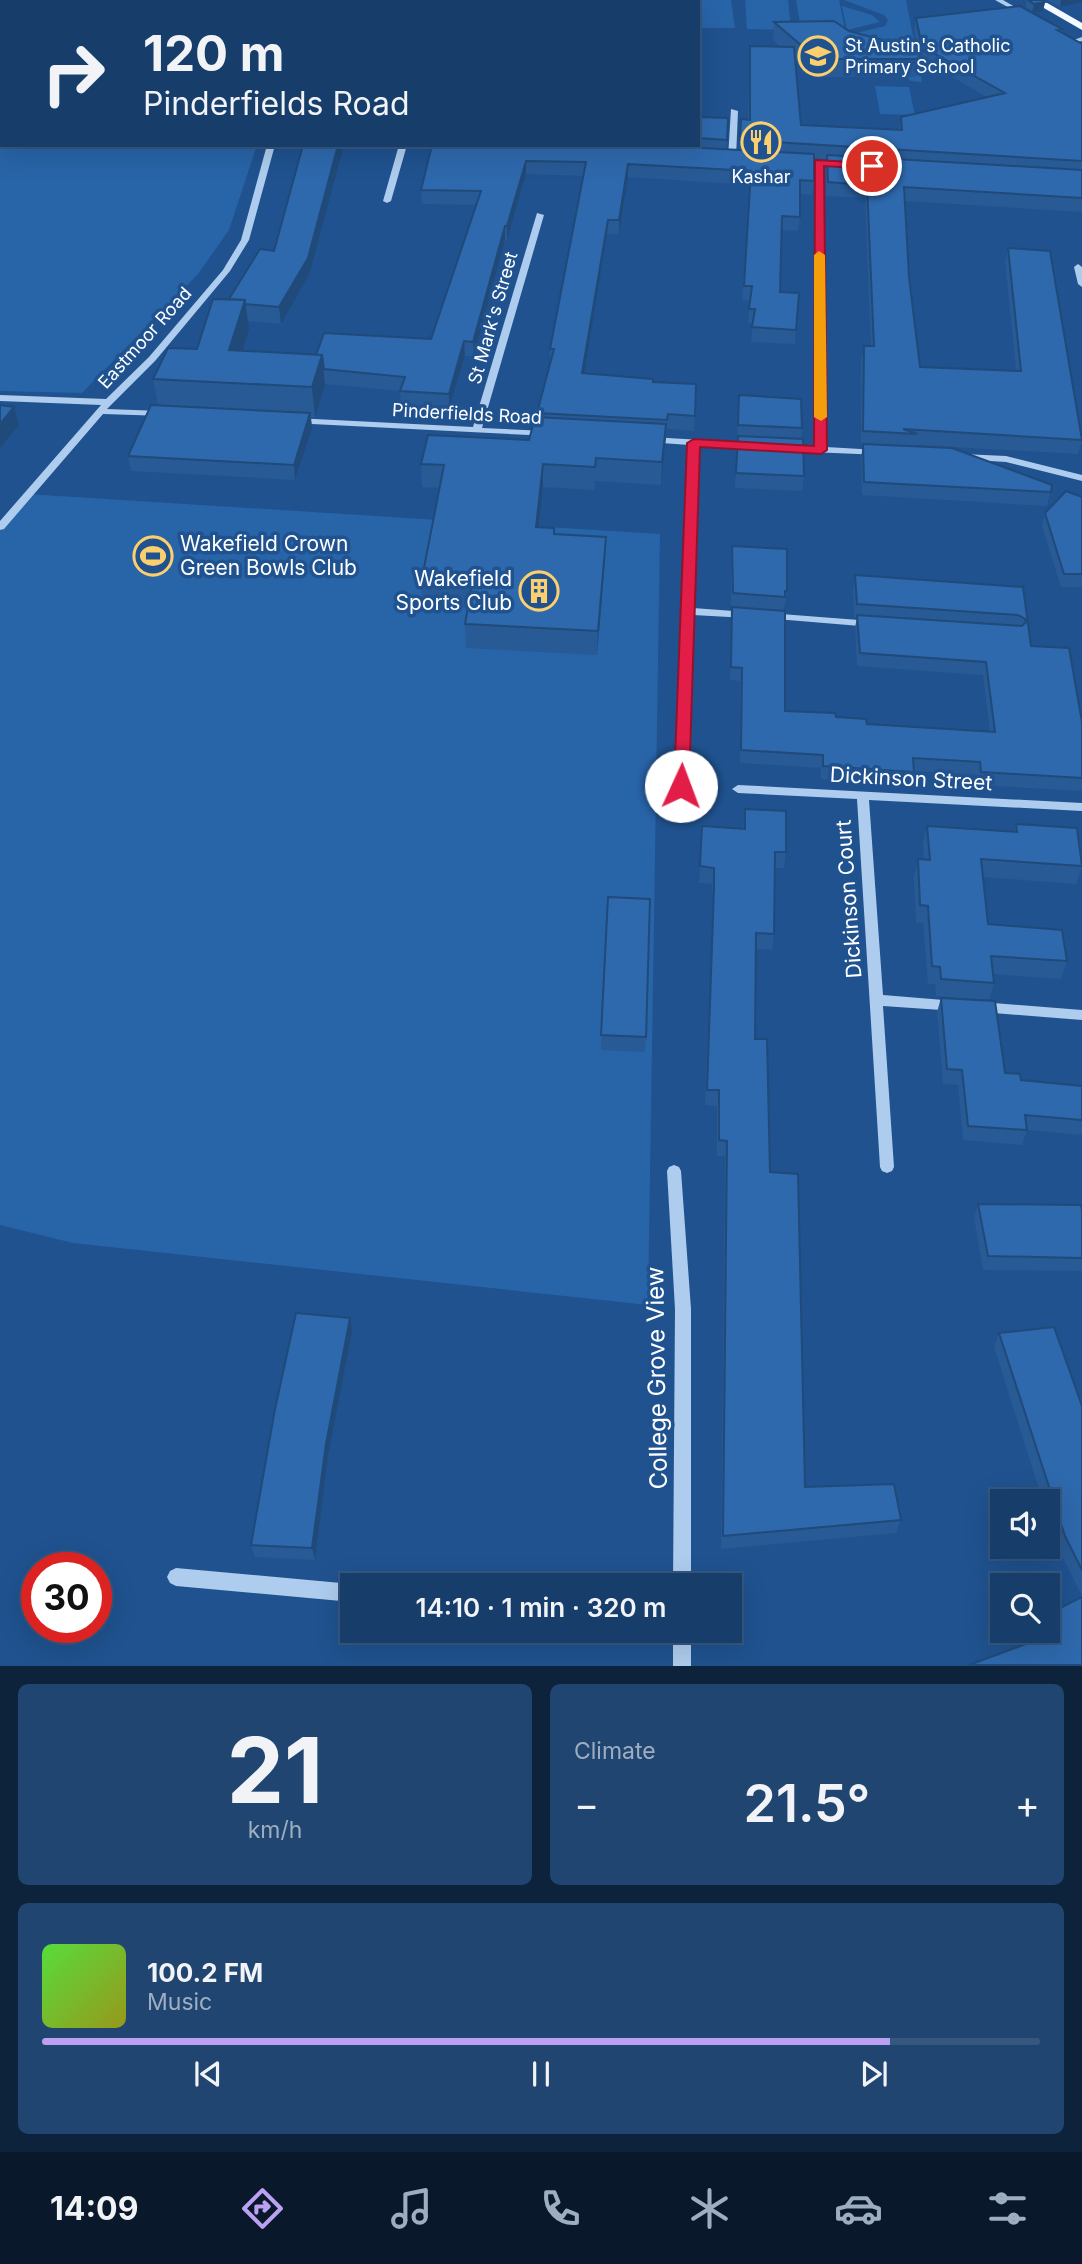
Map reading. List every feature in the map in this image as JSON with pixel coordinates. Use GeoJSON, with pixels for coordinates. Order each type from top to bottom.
{"type":"FeatureCollection","features":[{"type":"Feature","properties":{"kind":"main road"},"geometry":{"type":"LineString","coordinates":[[1035,0],[1082,27]]}},
{"type":"Feature","properties":{"kind":"street"},"geometry":{"type":"LineString","coordinates":[[998,0],[1031,18]]}},
{"type":"Feature","properties":{"kind":"street"},"geometry":{"type":"LineString","coordinates":[[1063,35],[1078,40],[1082,46]]}},
{"type":"Feature","properties":{"kind":"street"},"geometry":{"type":"LineString","coordinates":[[732,158],[734,111]]}},
{"type":"Feature","properties":{"kind":"street","name":"Eastmoor Road"},"geometry":{"type":"LineString","coordinates":[[0,527],[108,402],[152,359],[226,271],[245,240],[270,147]]}},
{"type":"Feature","properties":{"kind":"street"},"geometry":{"type":"LineString","coordinates":[[387,201],[402,147]]}},
{"type":"Feature","properties":{"kind":"street"},"geometry":{"type":"LineString","coordinates":[[719,157],[744,158]]}},
{"type":"Feature","properties":{"kind":"street"},"geometry":{"type":"LineString","coordinates":[[794,161],[847,164]]}},
{"type":"Feature","properties":{"kind":"street"},"geometry":{"type":"LineString","coordinates":[[819,163],[821,450]]}},
{"type":"Feature","properties":{"kind":"street","name":"St Mark's Street"},"geometry":{"type":"LineString","coordinates":[[477,430],[540,215]]}},
{"type":"Feature","properties":{"kind":"street"},"geometry":{"type":"LineString","coordinates":[[1078,267],[1082,284]]}},
{"type":"Feature","properties":{"kind":"street"},"geometry":{"type":"LineString","coordinates":[[0,398],[108,402]]}},
{"type":"Feature","properties":{"kind":"street"},"geometry":{"type":"LineString","coordinates":[[100,411],[170,415]]}},
{"type":"Feature","properties":{"kind":"street","name":"Pinderfields Road"},"geometry":{"type":"LineString","coordinates":[[281,420],[558,435]]}},
{"type":"Feature","properties":{"kind":"street"},"geometry":{"type":"LineString","coordinates":[[639,440],[757,447]]}},
{"type":"Feature","properties":{"kind":"street"},"geometry":{"type":"LineString","coordinates":[[681,786],[694,443]]}},
{"type":"Feature","properties":{"kind":"street"},"geometry":{"type":"LineString","coordinates":[[770,447],[887,453]]}},
{"type":"Feature","properties":{"kind":"street"},"geometry":{"type":"LineString","coordinates":[[953,457],[1006,459],[1082,478]]}},
{"type":"Feature","properties":{"kind":"street"},"geometry":{"type":"LineString","coordinates":[[688,611],[879,624]]}},
{"type":"Feature","properties":{"kind":"street","name":"Dickinson Street"},"geometry":{"type":"LineString","coordinates":[[738,789],[1082,807]]}},
{"type":"Feature","properties":{"kind":"street","name":"Dickinson Court"},"geometry":{"type":"LineString","coordinates":[[863,796],[887,1167]]}},
{"type":"Feature","properties":{"kind":"street","name":"Dickinson Court"},"geometry":{"type":"LineString","coordinates":[[877,1000],[1082,1015]]}},
{"type":"Feature","properties":{"kind":"street","name":"College Grove View"},"geometry":{"type":"LineString","coordinates":[[674,1171],[683,1309],[682,1573]]}},
{"type":"Feature","properties":{"kind":"street"},"geometry":{"type":"LineString","coordinates":[[176,1577],[340,1592]]}},
{"type":"Feature","properties":{"kind":"street"},"geometry":{"type":"LineString","coordinates":[[682,1643],[682,1665]]}},
{"type":"Feature","properties":{"kind":"shaded area"},"geometry":{"type":"Polygon","coordinates":[[[700,0],[731,0],[735,28],[700,28],[700,0]]]}},
{"type":"Feature","properties":{"kind":"shaded area"},"geometry":{"type":"Polygon","coordinates":[[[745,0],[788,0],[791,30],[747,29],[745,0]]]}},
{"type":"Feature","properties":{"kind":"shaded area"},"geometry":{"type":"Polygon","coordinates":[[[796,0],[839,0],[845,30],[801,29],[796,0]]]}},
{"type":"Feature","properties":{"kind":"shaded area"},"geometry":{"type":"Polygon","coordinates":[[[844,0],[906,0],[922,82],[911,81],[856,33],[885,26],[888,20],[884,15],[844,0]]]}},
{"type":"Feature","properties":{"kind":"shaded area"},"geometry":{"type":"Polygon","coordinates":[[[842,6],[872,15],[880,22],[847,30],[842,6]]]}},
{"type":"Feature","properties":{"kind":"shaded area"},"geometry":{"type":"Polygon","coordinates":[[[875,86],[909,87],[915,115],[880,114],[875,86]]]}},
{"type":"Feature","properties":{"kind":"shaded area"},"geometry":{"type":"Polygon","coordinates":[[[0,147],[256,147],[229,230],[198,274],[82,393],[0,391],[0,147]]]}},
{"type":"Feature","properties":{"kind":"shaded area"},"geometry":{"type":"Polygon","coordinates":[[[27,494],[660,534],[648,1305],[73,1243],[0,1225],[0,527],[27,494]]]}},
{"type":"Feature","properties":{"kind":"building"},"geometry":{"type":"Polygon","coordinates":[[[1028,0],[1042,0],[1045,2],[1034,4],[1028,0]]]}},
{"type":"Feature","properties":{"kind":"building"},"geometry":{"type":"Polygon","coordinates":[[[1020,6],[1062,29],[1057,30],[1082,44],[1082,161],[740,140],[741,119],[750,120],[750,46],[794,47],[801,125],[902,130],[901,117],[1005,93],[935,54],[923,51],[916,18],[1020,6]]]}},
{"type":"Feature","properties":{"kind":"building"},"geometry":{"type":"Polygon","coordinates":[[[834,21],[849,31],[920,50],[919,59],[817,59],[774,22],[834,21]]]}},
{"type":"Feature","properties":{"kind":"building"},"geometry":{"type":"Polygon","coordinates":[[[700,117],[728,118],[727,140],[700,138],[700,117]]]}},
{"type":"Feature","properties":{"kind":"building"},"geometry":{"type":"Polygon","coordinates":[[[302,147],[337,147],[308,258],[279,307],[245,304],[245,300],[229,299],[260,249],[274,251],[302,147]]]}},
{"type":"Feature","properties":{"kind":"building"},"geometry":{"type":"Polygon","coordinates":[[[432,147],[683,147],[814,154],[814,181],[800,180],[800,217],[782,216],[780,292],[799,293],[796,330],[752,327],[755,309],[749,309],[752,286],[744,286],[751,171],[628,164],[619,220],[608,220],[582,373],[653,379],[653,382],[696,384],[695,416],[668,414],[667,420],[537,413],[554,349],[550,349],[586,162],[526,161],[473,342],[464,341],[449,394],[400,391],[405,377],[324,369],[322,355],[316,355],[324,333],[431,339],[481,191],[421,190],[432,147]]]}},
{"type":"Feature","properties":{"kind":"building"},"geometry":{"type":"Polygon","coordinates":[[[827,155],[1082,170],[1082,198],[904,187],[909,277],[920,367],[1021,371],[1008,248],[1050,251],[1082,440],[903,429],[917,434],[863,431],[864,346],[874,346],[867,185],[828,182],[827,155]]]}},
{"type":"Feature","properties":{"kind":"building"},"geometry":{"type":"Polygon","coordinates":[[[213,299],[245,300],[229,350],[322,355],[312,387],[153,379],[168,348],[197,349],[213,299]]]}},
{"type":"Feature","properties":{"kind":"building"},"geometry":{"type":"Polygon","coordinates":[[[739,395],[801,399],[802,428],[738,425],[739,395]]]}},
{"type":"Feature","properties":{"kind":"building"},"geometry":{"type":"Polygon","coordinates":[[[0,405],[14,407],[0,424],[0,405]]]}},
{"type":"Feature","properties":{"kind":"building"},"geometry":{"type":"Polygon","coordinates":[[[151,405],[310,413],[294,465],[128,456],[151,405]]]}},
{"type":"Feature","properties":{"kind":"building"},"geometry":{"type":"Polygon","coordinates":[[[535,417],[666,424],[662,462],[596,458],[595,467],[543,464],[536,527],[554,528],[554,534],[606,537],[598,631],[465,624],[472,585],[421,583],[444,465],[421,464],[428,435],[529,440],[535,417]]]}},
{"type":"Feature","properties":{"kind":"building"},"geometry":{"type":"Polygon","coordinates":[[[738,436],[803,439],[804,476],[736,473],[738,436]]]}},
{"type":"Feature","properties":{"kind":"building"},"geometry":{"type":"Polygon","coordinates":[[[863,444],[952,448],[1052,485],[1051,492],[864,482],[863,444]]]}},
{"type":"Feature","properties":{"kind":"building"},"geometry":{"type":"Polygon","coordinates":[[[1066,491],[1082,497],[1082,574],[1064,574],[1045,513],[1066,491]]]}},
{"type":"Feature","properties":{"kind":"building"},"geometry":{"type":"Polygon","coordinates":[[[732,546],[787,549],[785,597],[733,593],[732,546]]]}},
{"type":"Feature","properties":{"kind":"building"},"geometry":{"type":"Polygon","coordinates":[[[855,575],[1023,587],[1031,646],[1069,648],[1082,722],[1082,778],[981,772],[980,762],[913,758],[914,772],[823,766],[823,755],[741,750],[742,668],[731,667],[732,607],[785,611],[785,711],[835,713],[836,717],[866,719],[867,724],[995,732],[986,662],[860,653],[857,615],[1022,626],[1026,622],[1025,619],[1018,615],[857,604],[855,575]]]}},
{"type":"Feature","properties":{"kind":"building"},"geometry":{"type":"Polygon","coordinates":[[[745,809],[786,811],[786,852],[775,852],[774,934],[756,933],[755,1039],[767,1039],[770,1172],[798,1174],[805,1487],[894,1484],[901,1520],[723,1536],[727,1141],[719,1140],[719,1090],[707,1090],[714,868],[700,866],[702,826],[745,829],[745,809]]]}},
{"type":"Feature","properties":{"kind":"building"},"geometry":{"type":"Polygon","coordinates":[[[1016,824],[1077,828],[1082,866],[981,859],[988,924],[1062,930],[1067,961],[991,956],[994,983],[941,979],[940,967],[932,966],[928,906],[920,905],[918,859],[930,860],[927,826],[1017,832],[1016,824]]]}},
{"type":"Feature","properties":{"kind":"building"},"geometry":{"type":"Polygon","coordinates":[[[608,897],[650,899],[646,1037],[601,1035],[608,897]]]}},
{"type":"Feature","properties":{"kind":"building"},"geometry":{"type":"Polygon","coordinates":[[[941,998],[995,1001],[1005,1073],[1020,1074],[1021,1080],[1082,1086],[1082,1120],[1025,1115],[1027,1130],[968,1126],[962,1070],[947,1069],[941,998]]]}},
{"type":"Feature","properties":{"kind":"building"},"geometry":{"type":"Polygon","coordinates":[[[978,1204],[1081,1205],[1082,1258],[988,1256],[978,1204]]]}},
{"type":"Feature","properties":{"kind":"building"},"geometry":{"type":"Polygon","coordinates":[[[296,1313],[350,1318],[326,1444],[312,1548],[251,1545],[275,1409],[296,1313]]]}},
{"type":"Feature","properties":{"kind":"building"},"geometry":{"type":"Polygon","coordinates":[[[1054,1327],[1082,1406],[1082,1570],[1060,1521],[1060,1489],[1050,1489],[999,1333],[1054,1327]]]}},
{"type":"Feature","properties":{"kind":"building"},"geometry":{"type":"Polygon","coordinates":[[[1082,1597],[1082,1665],[969,1665],[1029,1643],[1060,1643],[1060,1608],[1082,1597]]]}},
{"type":"Feature","properties":{"kind":"slow traffic"},"geometry":{"type":"LineString","coordinates":[[819,255],[821,417]]}},
{"type":"Feature","properties":{"kind":"place","name":"St Austin's Catholic Primary School"},"geometry":{"type":"Point","coordinates":[818,56]}},
{"type":"Feature","properties":{"kind":"place","name":"Kashar"},"geometry":{"type":"Point","coordinates":[761,142]}},
{"type":"Feature","properties":{"kind":"place","name":"Wakefield Crown Green Bowls Club"},"geometry":{"type":"Point","coordinates":[153,556]}},
{"type":"Feature","properties":{"kind":"place","name":"Wakefield Sports Club"},"geometry":{"type":"Point","coordinates":[539,591]}},
{"type":"Feature","properties":{"kind":"route"},"geometry":{"type":"LineString","coordinates":[[681,786],[694,443],[821,450],[819,163],[872,166]]}}]}
